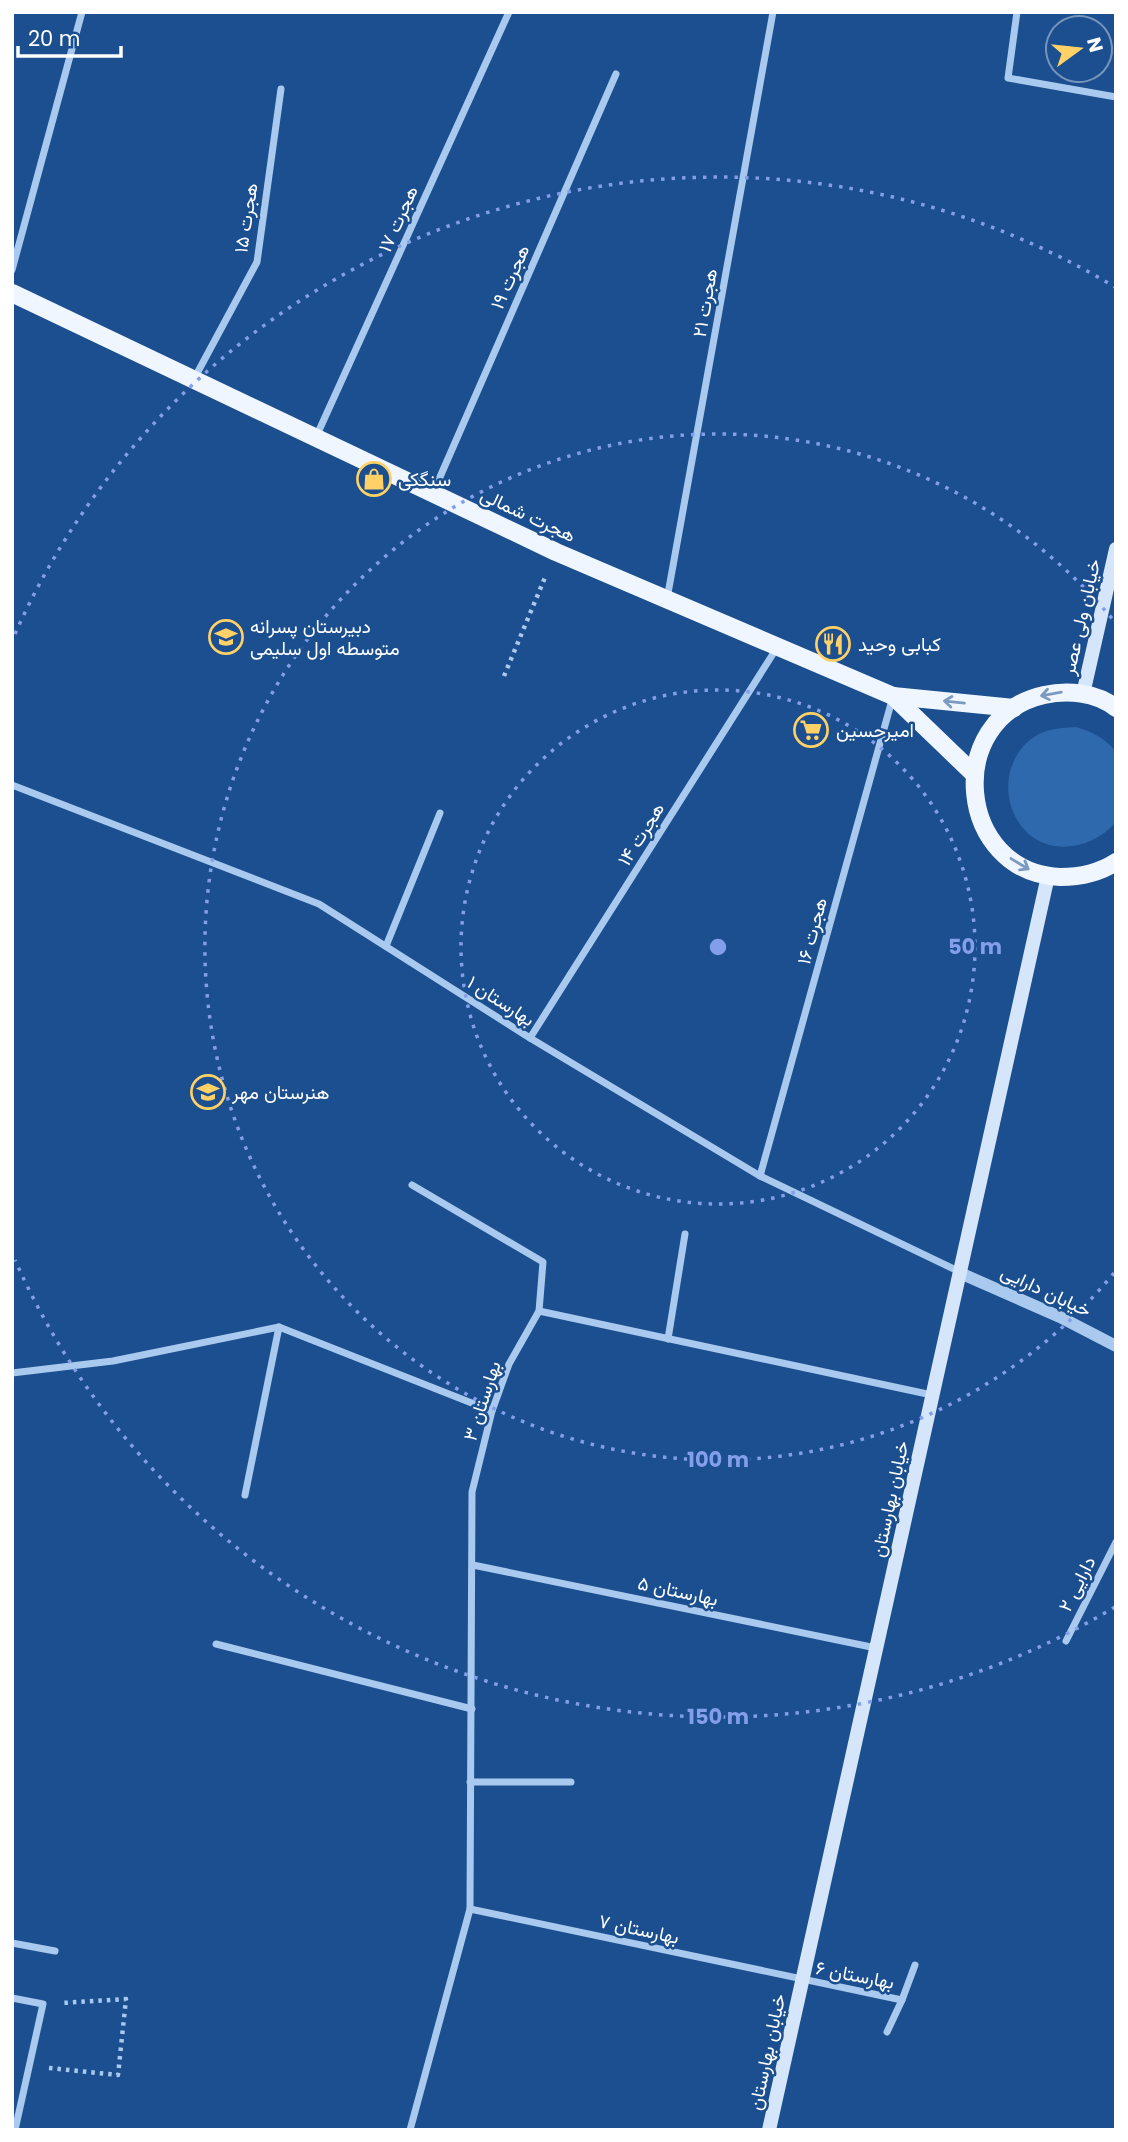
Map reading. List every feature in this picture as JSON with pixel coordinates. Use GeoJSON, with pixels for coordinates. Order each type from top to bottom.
{"type":"FeatureCollection","features":[{"type":"Feature","properties":{"kind":"main road","name":"هجرت شمالی"},"geometry":{"type":"LineString","coordinates":[[12,293],[555,552],[893,696],[974,774]]}},
{"type":"Feature","properties":{"kind":"main road","name":"خیابان ولی عصر"},"geometry":{"type":"LineString","coordinates":[[1083,694],[1116,550]]}},
{"type":"Feature","properties":{"kind":"main road"},"geometry":{"type":"LineString","coordinates":[[1116,708],[1083,694],[1059,692],[1036,697],[1014,708],[999,721],[978,754],[974,774],[975,802],[984,828],[1000,850],[1022,867],[1048,876],[1078,877],[1105,869],[1116,862]]}},
{"type":"Feature","properties":{"kind":"main road"},"geometry":{"type":"LineString","coordinates":[[893,696],[1014,708]]}},
{"type":"Feature","properties":{"kind":"main road","name":"خیابان بهارستان"},"geometry":{"type":"LineString","coordinates":[[769,2130],[1048,876]]}},
{"type":"Feature","properties":{"kind":"street"},"geometry":{"type":"LineString","coordinates":[[12,270],[82,12]]}},
{"type":"Feature","properties":{"kind":"street","name":"هجرت ۱۷"},"geometry":{"type":"LineString","coordinates":[[316,438],[509,12]]}},
{"type":"Feature","properties":{"kind":"street","name":"هجرت ۲۱"},"geometry":{"type":"LineString","coordinates":[[667,600],[773,12]]}},
{"type":"Feature","properties":{"kind":"street"},"geometry":{"type":"LineString","coordinates":[[1017,12],[1008,78],[1116,97]]}},
{"type":"Feature","properties":{"kind":"street","name":"هجرت ۱۹"},"geometry":{"type":"LineString","coordinates":[[433,493],[616,74]]}},
{"type":"Feature","properties":{"kind":"street","name":"هجرت ۱۵"},"geometry":{"type":"LineString","coordinates":[[194,379],[257,262],[281,89]]}},
{"type":"Feature","properties":{"kind":"street","name":"هجرت ۱۴"},"geometry":{"type":"LineString","coordinates":[[530,1038],[779,646]]}},
{"type":"Feature","properties":{"kind":"street","name":"هجرت ۱۶"},"geometry":{"type":"LineString","coordinates":[[761,1176],[893,696]]}},
{"type":"Feature","properties":{"kind":"street","name":"بهارستان ۱"},"geometry":{"type":"LineString","coordinates":[[12,785],[319,904],[530,1038],[761,1176],[960,1273]]}},
{"type":"Feature","properties":{"kind":"street"},"geometry":{"type":"LineString","coordinates":[[386,946],[440,814]]}},
{"type":"Feature","properties":{"kind":"street"},"geometry":{"type":"LineString","coordinates":[[412,1185],[543,1262],[539,1311],[933,1395]]}},
{"type":"Feature","properties":{"kind":"street"},"geometry":{"type":"LineString","coordinates":[[668,1339],[685,1234]]}},
{"type":"Feature","properties":{"kind":"street","name":"خیابان دارایی"},"geometry":{"type":"LineString","coordinates":[[960,1273],[1060,1317],[1116,1346]]}},
{"type":"Feature","properties":{"kind":"street","name":"بهارستان ۳"},"geometry":{"type":"LineString","coordinates":[[410,2130],[470,1909],[472,1492],[492,1411],[509,1364],[539,1311]]}},
{"type":"Feature","properties":{"kind":"street"},"geometry":{"type":"LineString","coordinates":[[12,1373],[113,1361],[279,1327],[492,1411]]}},
{"type":"Feature","properties":{"kind":"street"},"geometry":{"type":"LineString","coordinates":[[245,1495],[279,1327]]}},
{"type":"Feature","properties":{"kind":"street","name":"دارایی ۲"},"geometry":{"type":"LineString","coordinates":[[1066,1641],[1116,1542]]}},
{"type":"Feature","properties":{"kind":"street","name":"بهارستان ۵"},"geometry":{"type":"LineString","coordinates":[[473,1565],[877,1648]]}},
{"type":"Feature","properties":{"kind":"street"},"geometry":{"type":"LineString","coordinates":[[216,1644],[472,1709]]}},
{"type":"Feature","properties":{"kind":"street"},"geometry":{"type":"LineString","coordinates":[[470,1782],[571,1782]]}},
{"type":"Feature","properties":{"kind":"street","name":"بهارستان ۷"},"geometry":{"type":"LineString","coordinates":[[470,1909],[802,1980]]}},
{"type":"Feature","properties":{"kind":"street"},"geometry":{"type":"LineString","coordinates":[[12,1943],[55,1951]]}},
{"type":"Feature","properties":{"kind":"street","name":"بهارستان ۶"},"geometry":{"type":"LineString","coordinates":[[887,2032],[915,1965]]}},
{"type":"Feature","properties":{"kind":"street","name":"بهارستان ۶"},"geometry":{"type":"LineString","coordinates":[[802,1980],[902,2000]]}},
{"type":"Feature","properties":{"kind":"street"},"geometry":{"type":"LineString","coordinates":[[12,1998],[43,2004],[15,2130]]}},
{"type":"Feature","properties":{"kind":"path"},"geometry":{"type":"LineString","coordinates":[[504,676],[555,552]]}},
{"type":"Feature","properties":{"kind":"path"},"geometry":{"type":"LineString","coordinates":[[29,2066],[118,2075],[126,1999],[43,2004]]}},
{"type":"Feature","properties":{"kind":"shaded area"},"geometry":{"type":"Polygon","coordinates":[[[1076,727],[1098,736],[1116,752],[1116,822],[1092,840],[1078,845],[1050,845],[1037,840],[1016,818],[1009,795],[1010,771],[1020,750],[1039,734],[1053,729],[1076,727]]]}},
{"type":"Feature","properties":{"kind":"place","name":"سنگکی"},"geometry":{"type":"Point","coordinates":[374,479]}},
{"type":"Feature","properties":{"kind":"place","name":"دبیرستان پسرانه متوسطه اول سلیمی"},"geometry":{"type":"Point","coordinates":[226,637]}},
{"type":"Feature","properties":{"kind":"place","name":"کبابی وحید"},"geometry":{"type":"Point","coordinates":[833,644]}},
{"type":"Feature","properties":{"kind":"place","name":"امیرحسین"},"geometry":{"type":"Point","coordinates":[811,730]}},
{"type":"Feature","properties":{"kind":"place","name":"هنرستان مهر"},"geometry":{"type":"Point","coordinates":[208,1092]}}]}
